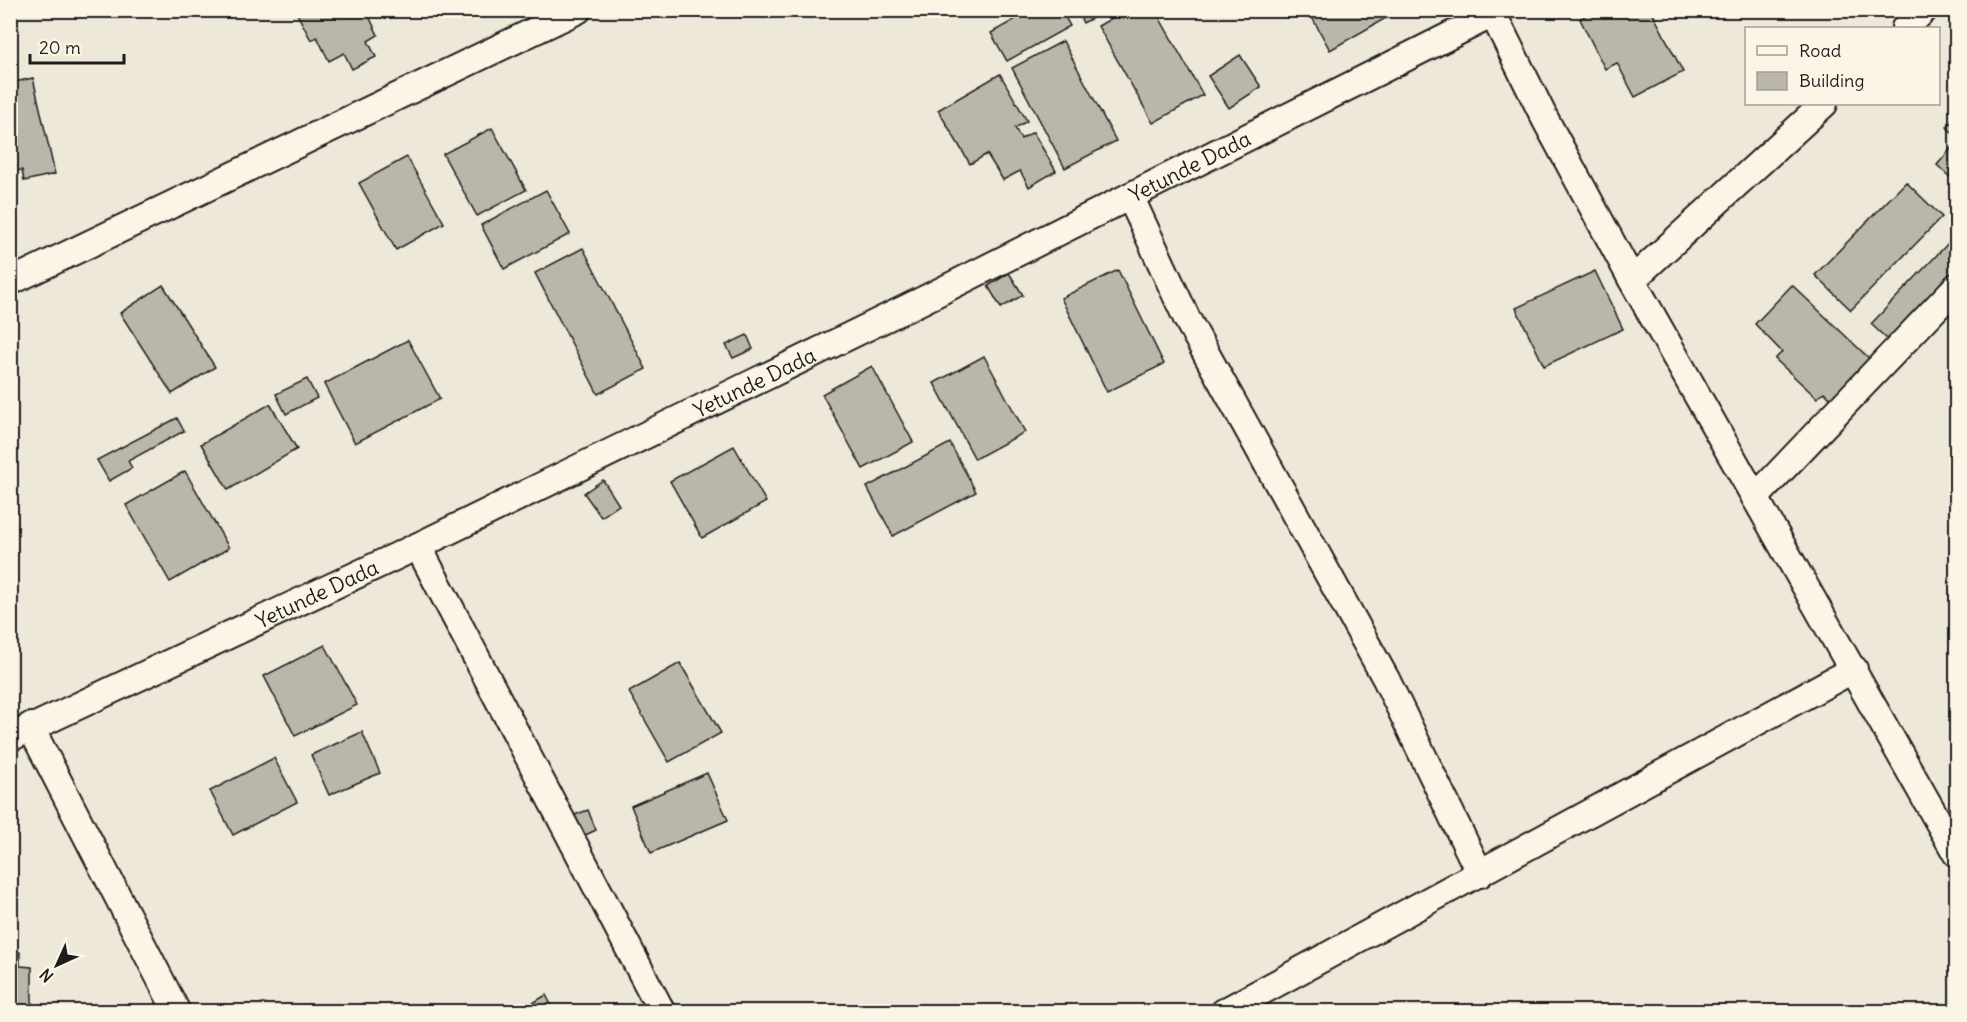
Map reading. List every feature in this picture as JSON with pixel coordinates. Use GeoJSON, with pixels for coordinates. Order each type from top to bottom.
{"type":"FeatureCollection","features":[{"type":"Feature","properties":{"kind":"street"},"geometry":{"type":"LineString","coordinates":[[14,280],[578,10]]}},
{"type":"Feature","properties":{"kind":"street"},"geometry":{"type":"LineString","coordinates":[[1906,27],[1924,10]]}},
{"type":"Feature","properties":{"kind":"street"},"geometry":{"type":"LineString","coordinates":[[1492,12],[1545,119],[1632,280],[1956,853]]}},
{"type":"Feature","properties":{"kind":"street","name":"Yetunde Dada"},"geometry":{"type":"LineString","coordinates":[[20,732],[418,546],[1130,196],[1492,12]]}},
{"type":"Feature","properties":{"kind":"street"},"geometry":{"type":"LineString","coordinates":[[1632,280],[1823,105]]}},
{"type":"Feature","properties":{"kind":"street"},"geometry":{"type":"LineString","coordinates":[[1130,196],[1187,319],[1386,679],[1480,874]]}},
{"type":"Feature","properties":{"kind":"street"},"geometry":{"type":"LineString","coordinates":[[1755,498],[1956,287]]}},
{"type":"Feature","properties":{"kind":"street"},"geometry":{"type":"LineString","coordinates":[[418,546],[662,1011]]}},
{"type":"Feature","properties":{"kind":"street"},"geometry":{"type":"LineString","coordinates":[[1224,1011],[1854,669]]}},
{"type":"Feature","properties":{"kind":"street"},"geometry":{"type":"LineString","coordinates":[[20,732],[177,1011]]}},
{"type":"Feature","properties":{"kind":"building"},"geometry":{"type":"Polygon","coordinates":[[[295,10],[366,10],[378,35],[368,41],[376,57],[352,69],[344,53],[329,61],[317,37],[311,40],[295,10]]]}},
{"type":"Feature","properties":{"kind":"building"},"geometry":{"type":"Polygon","coordinates":[[[1032,10],[1061,10],[1070,26],[1007,61],[991,33],[1032,10]]]}},
{"type":"Feature","properties":{"kind":"building"},"geometry":{"type":"Polygon","coordinates":[[[1077,10],[1107,10],[1083,23],[1077,10]]]}},
{"type":"Feature","properties":{"kind":"building"},"geometry":{"type":"Polygon","coordinates":[[[1126,10],[1155,10],[1203,95],[1153,123],[1098,26],[1126,10]]]}},
{"type":"Feature","properties":{"kind":"building"},"geometry":{"type":"Polygon","coordinates":[[[1308,10],[1381,10],[1386,18],[1330,50],[1308,10]]]}},
{"type":"Feature","properties":{"kind":"building"},"geometry":{"type":"Polygon","coordinates":[[[1588,10],[1651,10],[1683,72],[1635,97],[1617,63],[1605,69],[1580,19],[1589,13],[1588,10]]]}},
{"type":"Feature","properties":{"kind":"building"},"geometry":{"type":"Polygon","coordinates":[[[1063,41],[1116,141],[1065,168],[1012,68],[1063,41]]]}},
{"type":"Feature","properties":{"kind":"building"},"geometry":{"type":"Polygon","coordinates":[[[1240,55],[1261,87],[1229,108],[1208,76],[1240,55]]]}},
{"type":"Feature","properties":{"kind":"building"},"geometry":{"type":"Polygon","coordinates":[[[1000,74],[1027,121],[1015,128],[1021,139],[1033,132],[1056,171],[1029,187],[1020,171],[1003,180],[987,154],[970,164],[938,110],[1000,74]]]}},
{"type":"Feature","properties":{"kind":"building"},"geometry":{"type":"Polygon","coordinates":[[[33,78],[55,174],[24,181],[22,170],[10,172],[10,83],[33,78]]]}},
{"type":"Feature","properties":{"kind":"building"},"geometry":{"type":"Polygon","coordinates":[[[1956,117],[1956,137],[1947,127],[1956,117]]]}},
{"type":"Feature","properties":{"kind":"building"},"geometry":{"type":"Polygon","coordinates":[[[492,128],[526,190],[477,216],[443,154],[492,128]]]}},
{"type":"Feature","properties":{"kind":"building"},"geometry":{"type":"Polygon","coordinates":[[[1956,143],[1956,183],[1937,165],[1956,143]]]}},
{"type":"Feature","properties":{"kind":"building"},"geometry":{"type":"Polygon","coordinates":[[[407,157],[444,223],[396,250],[359,183],[407,157]]]}},
{"type":"Feature","properties":{"kind":"building"},"geometry":{"type":"Polygon","coordinates":[[[1906,182],[1942,217],[1851,310],[1815,275],[1906,182]]]}},
{"type":"Feature","properties":{"kind":"building"},"geometry":{"type":"Polygon","coordinates":[[[546,190],[570,234],[504,269],[481,225],[546,190]]]}},
{"type":"Feature","properties":{"kind":"building"},"geometry":{"type":"Polygon","coordinates":[[[1956,235],[1956,272],[1888,340],[1871,324],[1956,235]]]}},
{"type":"Feature","properties":{"kind":"building"},"geometry":{"type":"Polygon","coordinates":[[[583,248],[646,369],[598,394],[535,273],[583,248]]]}},
{"type":"Feature","properties":{"kind":"building"},"geometry":{"type":"Polygon","coordinates":[[[1118,270],[1164,364],[1107,392],[1061,298],[1118,270]]]}},
{"type":"Feature","properties":{"kind":"building"},"geometry":{"type":"Polygon","coordinates":[[[1595,271],[1623,329],[1544,366],[1516,308],[1595,271]]]}},
{"type":"Feature","properties":{"kind":"building"},"geometry":{"type":"Polygon","coordinates":[[[1009,273],[1023,295],[1001,308],[988,286],[1009,273]]]}},
{"type":"Feature","properties":{"kind":"building"},"geometry":{"type":"Polygon","coordinates":[[[163,285],[215,367],[172,394],[120,313],[163,285]]]}},
{"type":"Feature","properties":{"kind":"building"},"geometry":{"type":"Polygon","coordinates":[[[1792,285],[1874,363],[1835,403],[1824,392],[1817,398],[1775,359],[1782,352],[1755,324],[1792,285]]]}},
{"type":"Feature","properties":{"kind":"building"},"geometry":{"type":"Polygon","coordinates":[[[747,335],[753,349],[733,358],[726,345],[747,335]]]}},
{"type":"Feature","properties":{"kind":"building"},"geometry":{"type":"Polygon","coordinates":[[[408,340],[440,399],[355,443],[324,384],[408,340]]]}},
{"type":"Feature","properties":{"kind":"building"},"geometry":{"type":"Polygon","coordinates":[[[984,356],[1025,432],[975,459],[934,383],[984,356]]]}},
{"type":"Feature","properties":{"kind":"building"},"geometry":{"type":"Polygon","coordinates":[[[872,366],[913,442],[863,469],[822,394],[872,366]]]}},
{"type":"Feature","properties":{"kind":"building"},"geometry":{"type":"Polygon","coordinates":[[[307,379],[317,398],[286,414],[276,394],[307,379]]]}},
{"type":"Feature","properties":{"kind":"building"},"geometry":{"type":"Polygon","coordinates":[[[270,404],[297,449],[228,490],[201,444],[270,404]]]}},
{"type":"Feature","properties":{"kind":"building"},"geometry":{"type":"Polygon","coordinates":[[[177,418],[184,431],[128,461],[132,468],[109,481],[97,460],[177,418]]]}},
{"type":"Feature","properties":{"kind":"building"},"geometry":{"type":"Polygon","coordinates":[[[950,443],[976,492],[893,536],[867,487],[950,443]]]}},
{"type":"Feature","properties":{"kind":"building"},"geometry":{"type":"Polygon","coordinates":[[[734,446],[766,502],[702,538],[670,481],[734,446]]]}},
{"type":"Feature","properties":{"kind":"building"},"geometry":{"type":"Polygon","coordinates":[[[185,471],[229,548],[170,582],[126,505],[185,471]]]}},
{"type":"Feature","properties":{"kind":"building"},"geometry":{"type":"Polygon","coordinates":[[[603,480],[619,505],[601,517],[584,493],[603,480]]]}},
{"type":"Feature","properties":{"kind":"building"},"geometry":{"type":"Polygon","coordinates":[[[325,645],[357,705],[295,736],[264,676],[325,645]]]}},
{"type":"Feature","properties":{"kind":"building"},"geometry":{"type":"Polygon","coordinates":[[[680,663],[721,733],[669,762],[629,692],[680,663]]]}},
{"type":"Feature","properties":{"kind":"building"},"geometry":{"type":"Polygon","coordinates":[[[362,732],[380,773],[329,795],[311,755],[362,732]]]}},
{"type":"Feature","properties":{"kind":"building"},"geometry":{"type":"Polygon","coordinates":[[[274,758],[297,802],[233,835],[210,791],[274,758]]]}},
{"type":"Feature","properties":{"kind":"building"},"geometry":{"type":"Polygon","coordinates":[[[707,773],[728,820],[651,853],[631,806],[707,773]]]}},
{"type":"Feature","properties":{"kind":"building"},"geometry":{"type":"Polygon","coordinates":[[[588,810],[596,830],[581,837],[572,816],[588,810]]]}},
{"type":"Feature","properties":{"kind":"building"},"geometry":{"type":"Polygon","coordinates":[[[10,952],[20,952],[20,966],[32,967],[32,1007],[20,1007],[20,1012],[10,1012],[10,952]]]}},
{"type":"Feature","properties":{"kind":"building"},"geometry":{"type":"Polygon","coordinates":[[[546,995],[555,1012],[518,1012],[546,995]]]}}]}
